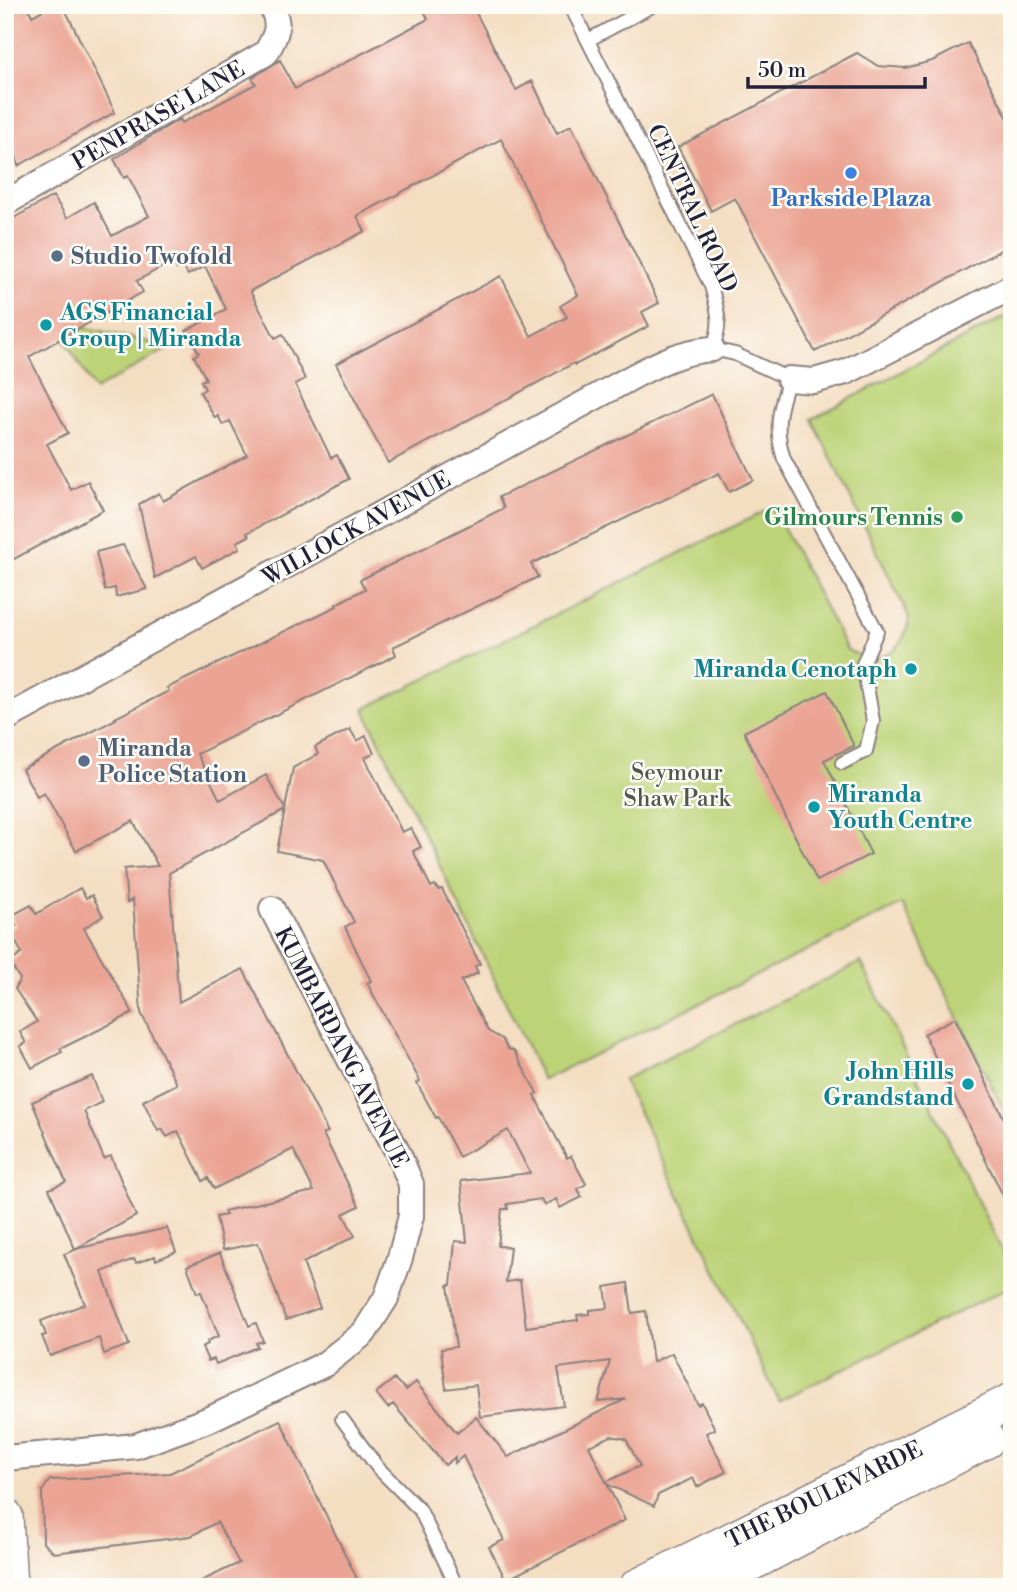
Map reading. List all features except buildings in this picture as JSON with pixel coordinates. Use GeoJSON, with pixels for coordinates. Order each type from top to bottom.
{"type":"FeatureCollection","features":[{"type":"Feature","properties":{"kind":"main road","name":"THE BOULEVARDE"},"geometry":{"type":"LineString","coordinates":[[637,1587],[1012,1401]]}},
{"type":"Feature","properties":{"kind":"main road","name":"THE BOULEVARDE"},"geometry":{"type":"LineString","coordinates":[[705,1587],[1012,1428]]}},
{"type":"Feature","properties":{"kind":"main road"},"geometry":{"type":"LineString","coordinates":[[5,1516],[9,1587]]}},
{"type":"Feature","properties":{"kind":"street","name":"PENPRASE LANE"},"geometry":{"type":"LineString","coordinates":[[5,203],[266,53],[276,35],[277,17],[271,5]]}},
{"type":"Feature","properties":{"kind":"street"},"geometry":{"type":"LineString","coordinates":[[789,379],[814,381],[846,372],[1012,287]]}},
{"type":"Feature","properties":{"kind":"street","name":"WILLOCK AVENUE"},"geometry":{"type":"LineString","coordinates":[[5,719],[636,375],[692,350],[712,349]]}},
{"type":"Feature","properties":{"kind":"street","name":"KUMBARDANG AVENUE"},"geometry":{"type":"LineString","coordinates":[[5,1458],[136,1446],[210,1419],[325,1364],[364,1333],[386,1298],[411,1216],[411,1184],[398,1153],[272,909]]}},
{"type":"Feature","properties":{"kind":"lane","name":"CENTRAL ROAD"},"geometry":{"type":"LineString","coordinates":[[570,5],[711,286],[719,332],[712,349]]}},
{"type":"Feature","properties":{"kind":"lane"},"geometry":{"type":"LineString","coordinates":[[588,40],[654,5]]}},
{"type":"Feature","properties":{"kind":"lane"},"geometry":{"type":"LineString","coordinates":[[712,349],[735,354],[789,379],[778,419],[777,439],[784,459],[877,631],[863,664],[873,722],[866,751],[842,763]]}},
{"type":"Feature","properties":{"kind":"lane"},"geometry":{"type":"LineString","coordinates":[[342,1419],[378,1468],[420,1510],[457,1587]]}},
{"type":"Feature","properties":{"kind":"green space","name":"Seymour Shaw Park"},"geometry":{"type":"Polygon","coordinates":[[[1012,313],[1012,1127],[902,904],[543,1080],[364,709],[773,507],[847,650],[870,657],[880,657],[888,653],[902,640],[909,617],[812,419],[1012,313]]]}},
{"type":"Feature","properties":{"kind":"green space"},"geometry":{"type":"Polygon","coordinates":[[[84,327],[152,343],[170,334],[176,344],[95,390],[64,339],[84,327]]]}},
{"type":"Feature","properties":{"kind":"green space"},"geometry":{"type":"Polygon","coordinates":[[[861,962],[1012,1271],[1012,1286],[779,1401],[623,1080],[861,962]]]}},
{"type":"Feature","properties":{"kind":"place","name":"Parkside Plaza"},"geometry":{"type":"Point","coordinates":[851,173]}},
{"type":"Feature","properties":{"kind":"place","name":"Studio Twofold"},"geometry":{"type":"Point","coordinates":[57,256]}},
{"type":"Feature","properties":{"kind":"place","name":"AGS Financial Group | Miranda"},"geometry":{"type":"Point","coordinates":[46,325]}},
{"type":"Feature","properties":{"kind":"place","name":"Gilmours Tennis"},"geometry":{"type":"Point","coordinates":[957,517]}},
{"type":"Feature","properties":{"kind":"place","name":"Miranda Cenotaph"},"geometry":{"type":"Point","coordinates":[911,669]}},
{"type":"Feature","properties":{"kind":"place","name":"Miranda Police Station"},"geometry":{"type":"Point","coordinates":[84,761]}},
{"type":"Feature","properties":{"kind":"place","name":"Miranda Youth Centre"},"geometry":{"type":"Point","coordinates":[814,807]}},
{"type":"Feature","properties":{"kind":"place","name":"John Hills Grandstand"},"geometry":{"type":"Point","coordinates":[968,1084]}}]}
